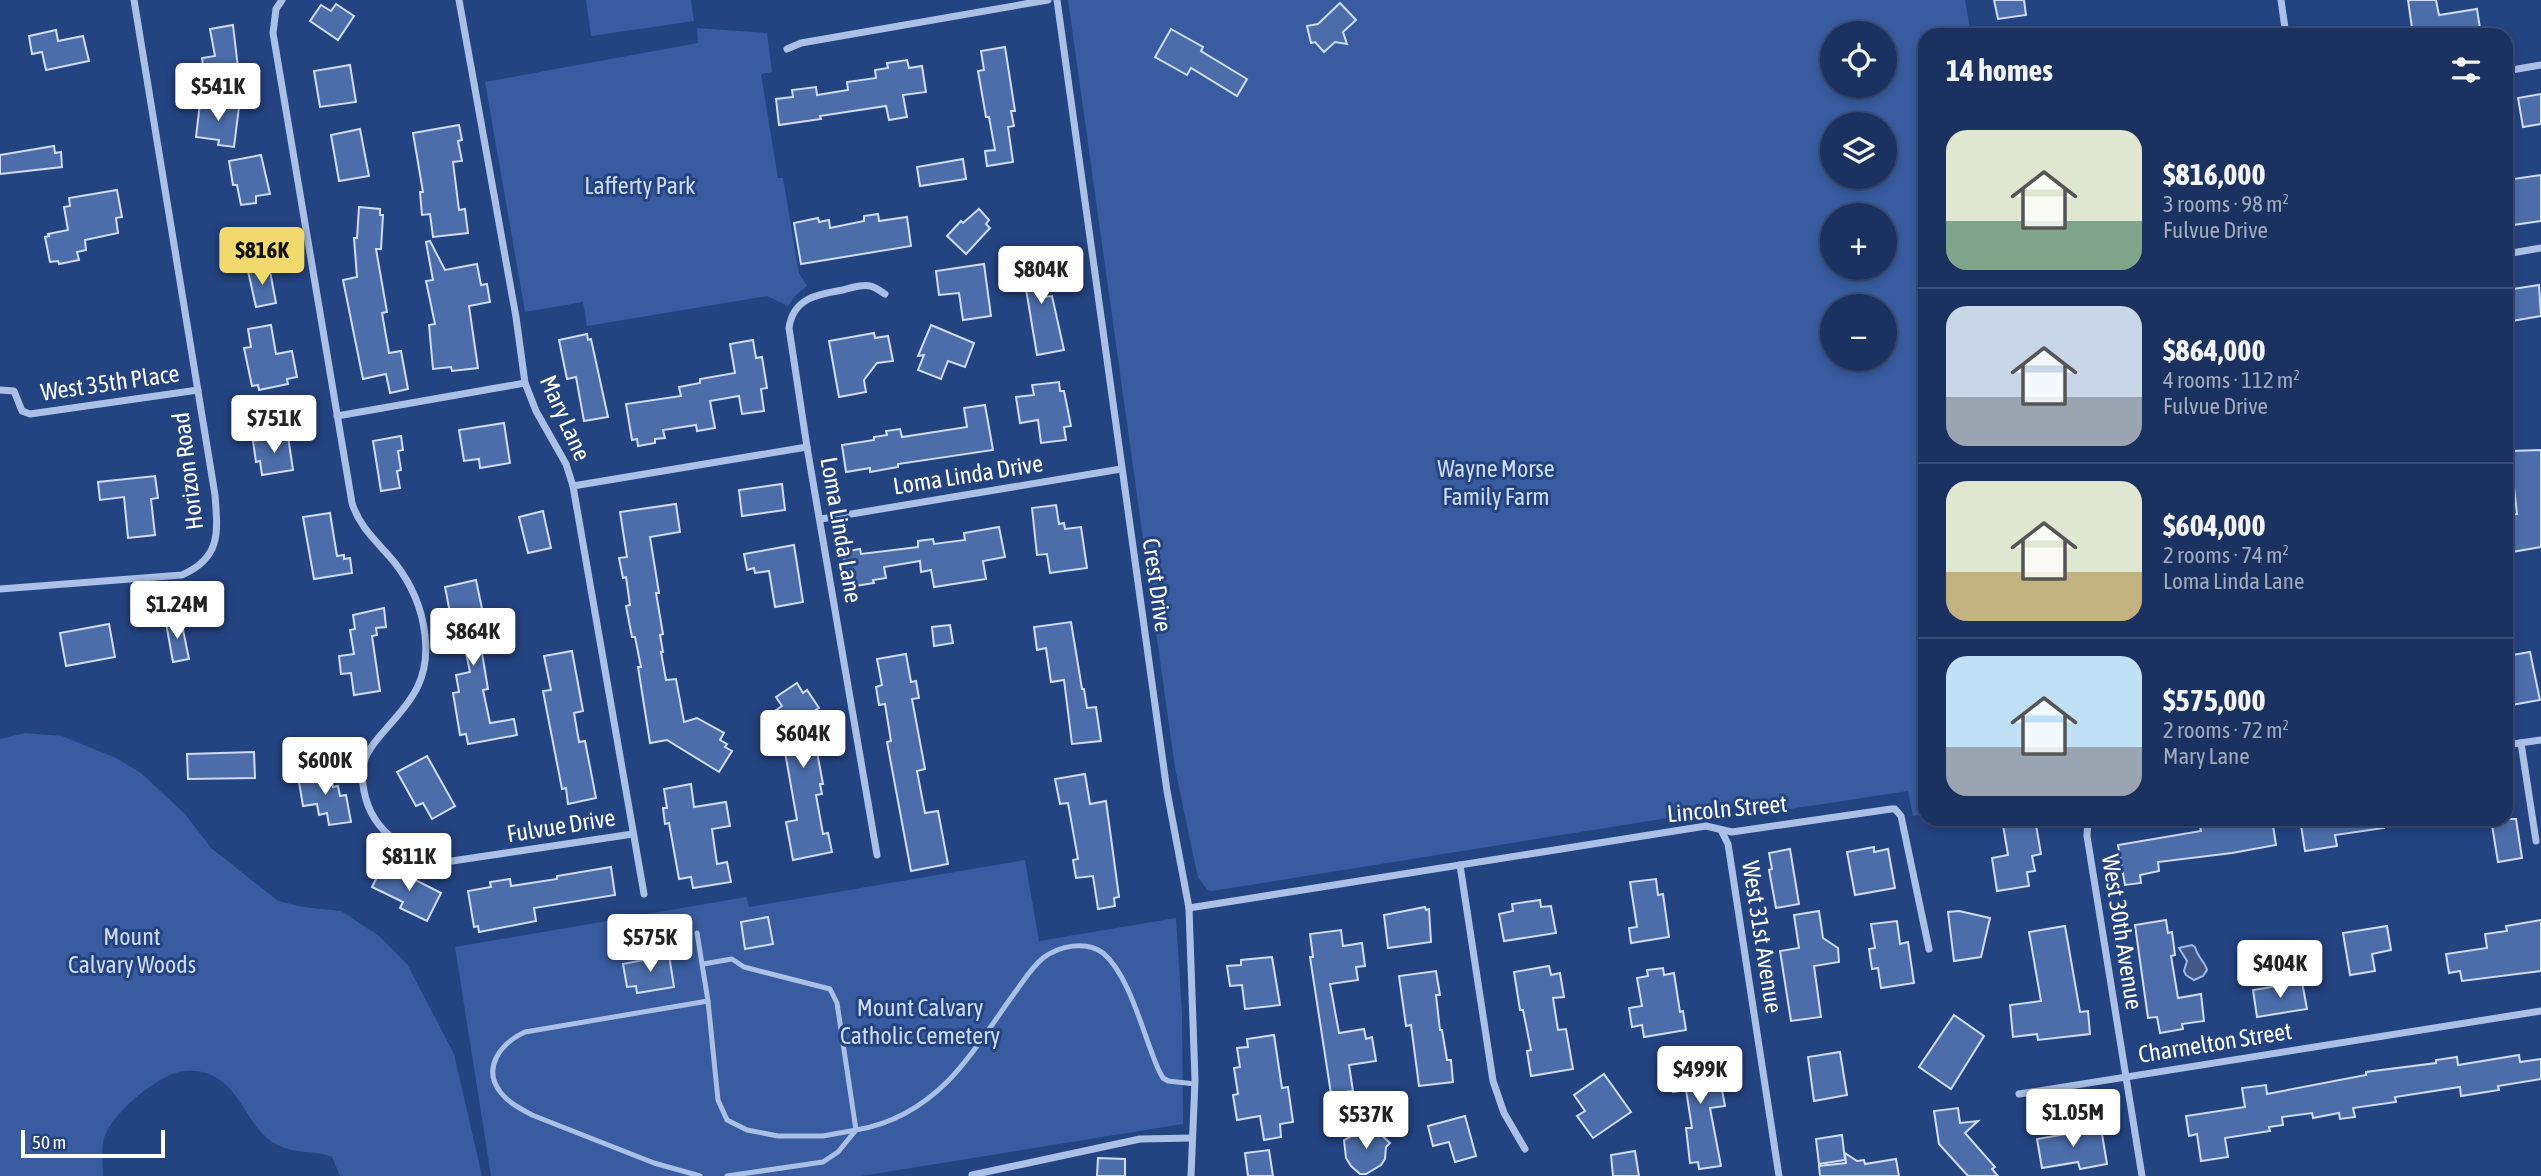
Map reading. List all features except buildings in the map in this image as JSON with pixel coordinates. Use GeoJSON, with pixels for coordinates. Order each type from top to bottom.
{"type":"FeatureCollection","features":[{"type":"Feature","properties":{"kind":"street","name":"Horizon Road"},"geometry":{"type":"LineString","coordinates":[[0,589],[182,575],[205,561],[216,543],[218,524],[215,495],[134,0]]}},
{"type":"Feature","properties":{"kind":"street","name":"Fulvue Drive"},"geometry":{"type":"LineString","coordinates":[[282,0],[276,9],[273,33],[356,515],[361,526],[410,583],[417,599],[426,638],[424,676],[416,693],[373,744],[364,760],[362,779],[365,795],[378,823],[390,837],[421,856],[452,862],[633,834]]}},
{"type":"Feature","properties":{"kind":"street","name":"Mary Lane"},"geometry":{"type":"LineString","coordinates":[[459,0],[514,304],[525,383],[536,411],[566,464],[573,486],[644,894]]}},
{"type":"Feature","properties":{"kind":"street"},"geometry":{"type":"LineString","coordinates":[[787,49],[801,43],[1048,0]]}},
{"type":"Feature","properties":{"kind":"street","name":"Crest Drive"},"geometry":{"type":"LineString","coordinates":[[1057,0],[1167,791],[1189,908],[1195,1084],[1191,1176]]}},
{"type":"Feature","properties":{"kind":"street"},"geometry":{"type":"LineString","coordinates":[[2281,0],[2285,28]]}},
{"type":"Feature","properties":{"kind":"street"},"geometry":{"type":"LineString","coordinates":[[2513,70],[2541,65]]}},
{"type":"Feature","properties":{"kind":"street"},"geometry":{"type":"LineString","coordinates":[[2513,253],[2541,248]]}},
{"type":"Feature","properties":{"kind":"street","name":"Loma Linda Lane"},"geometry":{"type":"LineString","coordinates":[[877,855],[789,337],[790,321],[794,312],[803,302],[817,295],[864,286],[873,287],[885,294]]}},
{"type":"Feature","properties":{"kind":"street"},"geometry":{"type":"LineString","coordinates":[[337,416],[525,383]]}},
{"type":"Feature","properties":{"kind":"street","name":"West 35th Place"},"geometry":{"type":"LineString","coordinates":[[0,390],[14,391],[22,411],[33,414],[198,390]]}},
{"type":"Feature","properties":{"kind":"street"},"geometry":{"type":"LineString","coordinates":[[573,486],[807,447]]}},
{"type":"Feature","properties":{"kind":"street","name":"Loma Linda Drive"},"geometry":{"type":"LineString","coordinates":[[821,519],[1121,470]]}},
{"type":"Feature","properties":{"kind":"street"},"geometry":{"type":"LineString","coordinates":[[2513,744],[2541,740]]}},
{"type":"Feature","properties":{"kind":"street"},"geometry":{"type":"LineString","coordinates":[[2521,743],[2536,841]]}},
{"type":"Feature","properties":{"kind":"street","name":"Lincoln Street"},"geometry":{"type":"LineString","coordinates":[[1189,908],[1706,826],[1732,832],[1895,809],[1900,816],[1929,949]]}},
{"type":"Feature","properties":{"kind":"street","name":"West 30th Avenue"},"geometry":{"type":"LineString","coordinates":[[2088,826],[2087,836],[2142,1176]]}},
{"type":"Feature","properties":{"kind":"street","name":"West 31st Avenue"},"geometry":{"type":"LineString","coordinates":[[1721,830],[1728,844],[1779,1176]]}},
{"type":"Feature","properties":{"kind":"street"},"geometry":{"type":"LineString","coordinates":[[1460,865],[1493,1080],[1504,1113],[1525,1149]]}},
{"type":"Feature","properties":{"kind":"street","name":"Charnelton Street"},"geometry":{"type":"LineString","coordinates":[[2019,1094],[2541,1011]]}},
{"type":"Feature","properties":{"kind":"street"},"geometry":{"type":"LineString","coordinates":[[972,1175],[1140,1139],[1192,1138]]}},
{"type":"Feature","properties":{"kind":"lane"},"geometry":{"type":"LineString","coordinates":[[697,933],[708,1001],[718,1100],[727,1120],[747,1130],[778,1136],[823,1136],[886,1124],[929,1098],[963,1064],[1037,963],[1055,951],[1076,946],[1085,946],[1102,953],[1116,971],[1130,995],[1163,1077],[1168,1082],[1195,1084]]}},
{"type":"Feature","properties":{"kind":"lane"},"geometry":{"type":"LineString","coordinates":[[703,964],[732,959],[744,967],[830,989],[837,1003],[856,1130],[838,1152],[823,1161],[727,1176]]}},
{"type":"Feature","properties":{"kind":"lane"},"geometry":{"type":"LineString","coordinates":[[701,1176],[654,1163],[558,1128],[532,1115],[516,1106],[499,1090],[495,1082],[494,1068],[496,1056],[502,1046],[525,1032],[708,1001]]}},
{"type":"Feature","properties":{"kind":"green space"},"geometry":{"type":"Polygon","coordinates":[[[586,0],[691,0],[694,21],[591,36],[586,0]]]}},
{"type":"Feature","properties":{"kind":"green space","name":"Wayne Morse Family Farm"},"geometry":{"type":"Polygon","coordinates":[[[1068,0],[1965,0],[1970,28],[1918,28],[1918,815],[1913,816],[1908,791],[1757,814],[1755,804],[1207,890],[1198,877],[1175,768],[1068,0]]]}},
{"type":"Feature","properties":{"kind":"green space","name":"Lafferty Park"},"geometry":{"type":"Polygon","coordinates":[[[697,28],[767,33],[772,72],[761,74],[778,178],[783,178],[799,273],[807,286],[788,306],[767,296],[587,326],[583,302],[525,312],[485,82],[698,43],[697,28]]]}},
{"type":"Feature","properties":{"kind":"green space","name":"Mount Calvary Woods"},"geometry":{"type":"Polygon","coordinates":[[[25,733],[62,736],[116,758],[141,773],[185,814],[211,848],[278,901],[341,911],[379,936],[407,964],[454,1054],[482,1176],[340,1176],[332,1157],[290,1150],[276,1144],[260,1131],[235,1095],[220,1080],[206,1073],[190,1071],[169,1075],[158,1081],[124,1108],[104,1138],[103,1176],[0,1176],[0,739],[25,733]]]}},
{"type":"Feature","properties":{"kind":"green space","name":"Mount Calvary Catholic Cemetery"},"geometry":{"type":"Polygon","coordinates":[[[1025,860],[1039,941],[1176,918],[1182,1014],[1183,1124],[861,1176],[491,1176],[455,947],[746,897],[749,907],[1025,860]]]}},
{"type":"Feature","properties":{"kind":"shaded area"},"geometry":{"type":"Polygon","coordinates":[[[2192,945],[2207,970],[2203,976],[2194,980],[2184,971],[2187,961],[2179,948],[2192,945]]]}}]}
